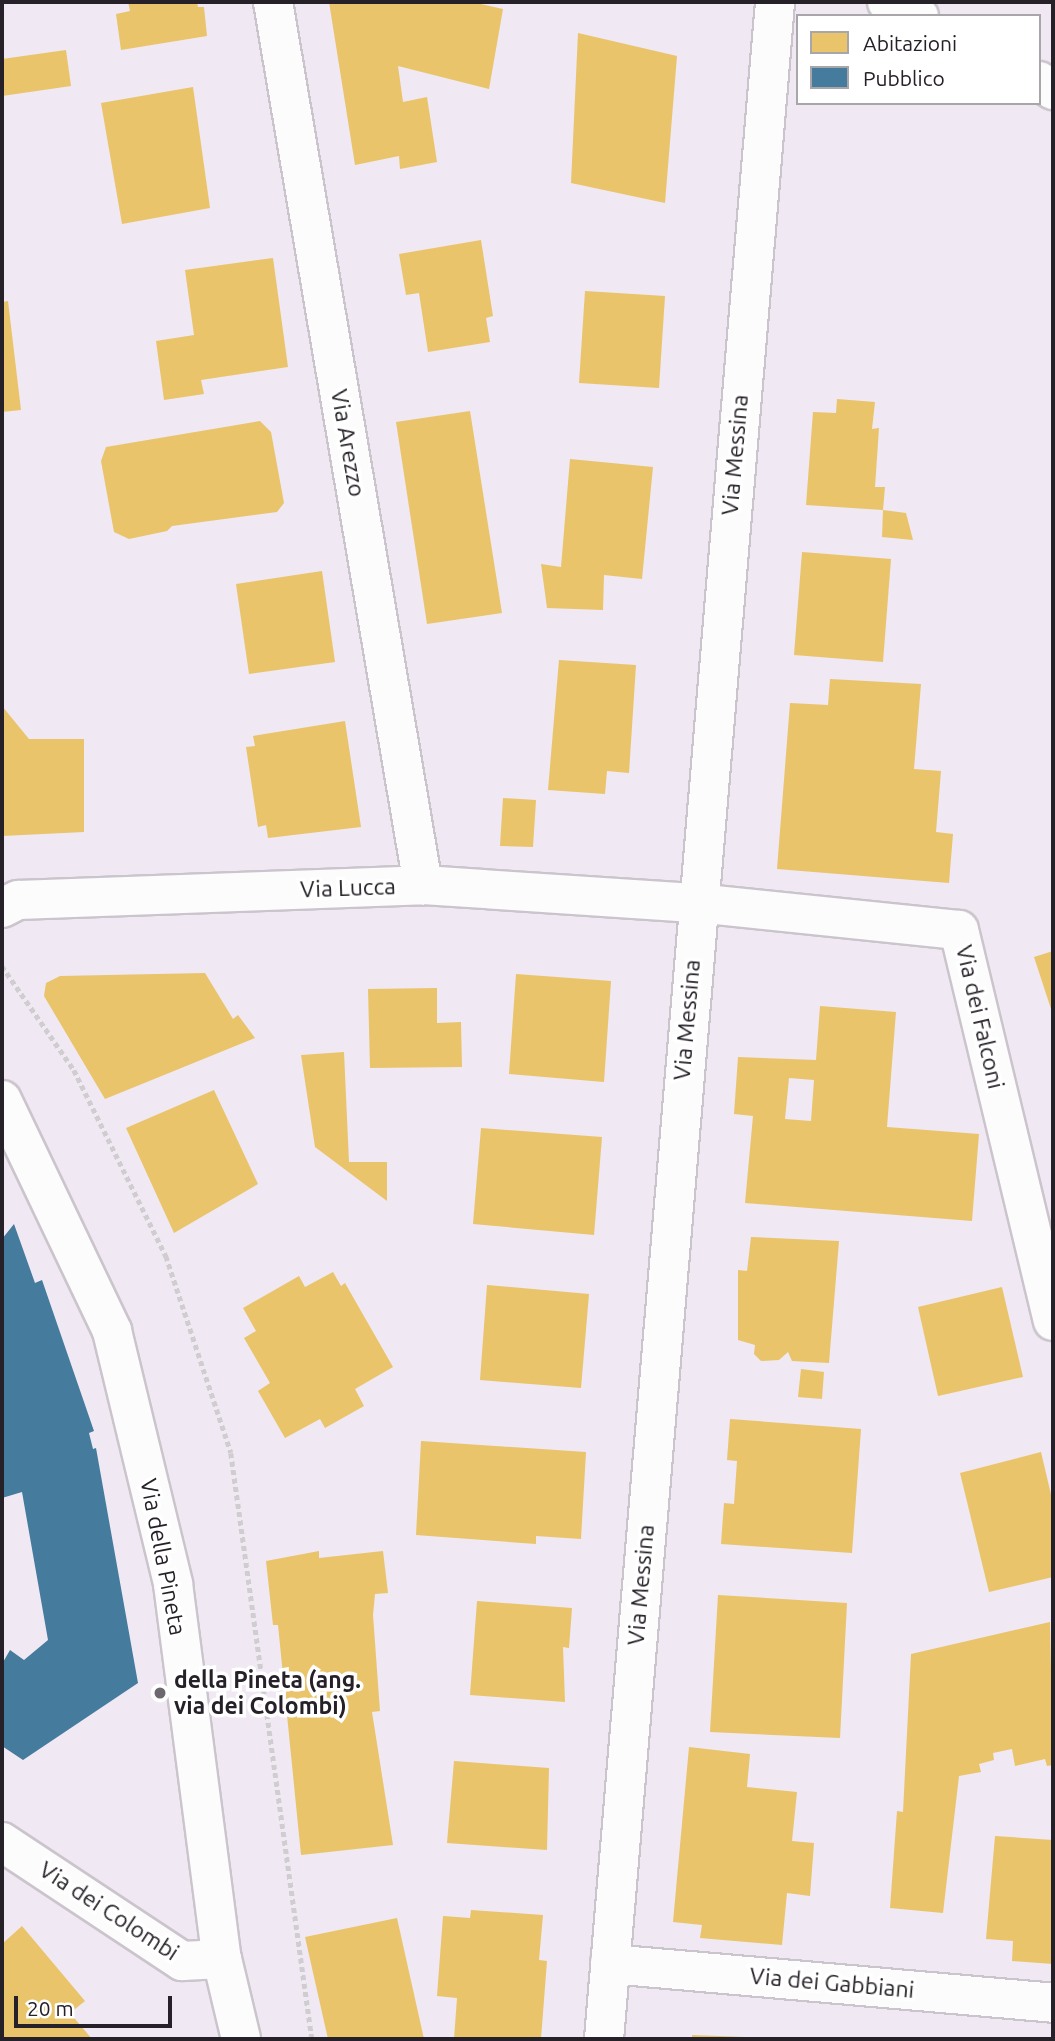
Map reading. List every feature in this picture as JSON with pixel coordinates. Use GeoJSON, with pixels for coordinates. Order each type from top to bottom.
{"type":"FeatureCollection","features":[{"type":"Feature","properties":{"kind":"street","name":"Via Arezzo"},"geometry":{"type":"LineString","coordinates":[[273,2],[423,885]]}},
{"type":"Feature","properties":{"kind":"street","name":"Via Messina"},"geometry":{"type":"LineString","coordinates":[[604,2039],[697,903],[775,2]]}},
{"type":"Feature","properties":{"kind":"street"},"geometry":{"type":"LineString","coordinates":[[887,2],[914,14]]}},
{"type":"Feature","properties":{"kind":"street","name":"Via Lucca"},"geometry":{"type":"LineString","coordinates":[[2,908],[19,900],[423,885],[697,903]]}},
{"type":"Feature","properties":{"kind":"street","name":"Via dei Falconi"},"geometry":{"type":"LineString","coordinates":[[697,903],[960,930],[1053,1321]]}},
{"type":"Feature","properties":{"kind":"street","name":"Via della Pineta"},"geometry":{"type":"LineString","coordinates":[[2,1100],[112,1331],[173,1584],[222,1959],[241,2039]]}},
{"type":"Feature","properties":{"kind":"street","name":"Via dei Colombi"},"geometry":{"type":"LineString","coordinates":[[2,1842],[182,1961],[222,1959]]}},
{"type":"Feature","properties":{"kind":"street","name":"Via dei Gabbiani"},"geometry":{"type":"LineString","coordinates":[[610,1964],[1053,2003]]}},
{"type":"Feature","properties":{"kind":"path"},"geometry":{"type":"LineString","coordinates":[[2,966],[74,1070],[166,1256],[231,1453],[313,2039]]}},
{"type":"Feature","properties":{"kind":"building: Abitazioni"},"geometry":{"type":"Polygon","coordinates":[[[128,2],[197,2],[198,7],[204,7],[207,36],[121,50],[116,14],[130,11],[128,2]]]}},
{"type":"Feature","properties":{"kind":"building: Abitazioni"},"geometry":{"type":"Polygon","coordinates":[[[329,2],[472,2],[503,9],[489,89],[398,66],[403,102],[427,97],[437,162],[400,169],[399,156],[355,165],[329,2]]]}},
{"type":"Feature","properties":{"kind":"building: Abitazioni"},"geometry":{"type":"Polygon","coordinates":[[[578,33],[677,56],[665,203],[571,183],[578,33]]]}},
{"type":"Feature","properties":{"kind":"building: Abitazioni"},"geometry":{"type":"Polygon","coordinates":[[[66,50],[71,86],[2,96],[2,59],[66,50]]]}},
{"type":"Feature","properties":{"kind":"building: Abitazioni"},"geometry":{"type":"Polygon","coordinates":[[[193,87],[210,208],[122,224],[101,103],[193,87]]]}},
{"type":"Feature","properties":{"kind":"building: Abitazioni"},"geometry":{"type":"Polygon","coordinates":[[[481,240],[493,316],[486,318],[490,342],[428,352],[419,293],[406,295],[399,254],[481,240]]]}},
{"type":"Feature","properties":{"kind":"building: Abitazioni"},"geometry":{"type":"Polygon","coordinates":[[[273,258],[288,367],[201,380],[204,394],[164,400],[156,341],[194,335],[185,270],[273,258]]]}},
{"type":"Feature","properties":{"kind":"building: Abitazioni"},"geometry":{"type":"Polygon","coordinates":[[[585,291],[665,296],[659,388],[579,383],[585,291]]]}},
{"type":"Feature","properties":{"kind":"building: Abitazioni"},"geometry":{"type":"Polygon","coordinates":[[[8,301],[21,410],[2,412],[2,302],[8,301]]]}},
{"type":"Feature","properties":{"kind":"building: Abitazioni"},"geometry":{"type":"Polygon","coordinates":[[[837,399],[875,402],[872,429],[879,428],[875,487],[885,487],[883,510],[806,505],[813,412],[836,413],[837,399]]]}},
{"type":"Feature","properties":{"kind":"building: Abitazioni"},"geometry":{"type":"Polygon","coordinates":[[[470,411],[502,613],[427,624],[396,422],[470,411]]]}},
{"type":"Feature","properties":{"kind":"building: Abitazioni"},"geometry":{"type":"Polygon","coordinates":[[[260,421],[271,432],[284,503],[277,512],[172,526],[167,531],[129,539],[114,532],[101,461],[106,447],[260,421]]]}},
{"type":"Feature","properties":{"kind":"building: Abitazioni"},"geometry":{"type":"Polygon","coordinates":[[[570,459],[653,467],[642,579],[604,575],[603,610],[547,608],[541,564],[561,567],[570,459]]]}},
{"type":"Feature","properties":{"kind":"building: Abitazioni"},"geometry":{"type":"Polygon","coordinates":[[[883,510],[906,513],[913,540],[882,537],[883,510]]]}},
{"type":"Feature","properties":{"kind":"building: Abitazioni"},"geometry":{"type":"Polygon","coordinates":[[[802,552],[891,559],[883,662],[794,655],[802,552]]]}},
{"type":"Feature","properties":{"kind":"building: Abitazioni"},"geometry":{"type":"Polygon","coordinates":[[[322,571],[335,662],[249,674],[236,584],[322,571]]]}},
{"type":"Feature","properties":{"kind":"building: Abitazioni"},"geometry":{"type":"Polygon","coordinates":[[[559,660],[636,665],[629,773],[607,771],[605,794],[548,790],[559,660]]]}},
{"type":"Feature","properties":{"kind":"building: Abitazioni"},"geometry":{"type":"Polygon","coordinates":[[[830,679],[921,684],[914,769],[941,771],[936,832],[953,834],[949,883],[777,869],[790,703],[828,705],[830,679]]]}},
{"type":"Feature","properties":{"kind":"building: Abitazioni"},"geometry":{"type":"Polygon","coordinates":[[[2,706],[29,739],[84,739],[84,832],[2,836],[2,706]]]}},
{"type":"Feature","properties":{"kind":"building: Abitazioni"},"geometry":{"type":"Polygon","coordinates":[[[345,721],[361,827],[268,838],[266,825],[258,827],[246,747],[255,746],[253,736],[345,721]]]}},
{"type":"Feature","properties":{"kind":"building: Abitazioni"},"geometry":{"type":"Polygon","coordinates":[[[503,798],[536,800],[533,847],[500,846],[503,798]]]}},
{"type":"Feature","properties":{"kind":"building: Abitazioni"},"geometry":{"type":"Polygon","coordinates":[[[1053,951],[1053,1015],[1034,957],[1053,951]]]}},
{"type":"Feature","properties":{"kind":"building: Abitazioni"},"geometry":{"type":"Polygon","coordinates":[[[205,973],[233,1019],[238,1015],[255,1038],[105,1099],[44,996],[46,983],[60,976],[205,973]]]}},
{"type":"Feature","properties":{"kind":"building: Abitazioni"},"geometry":{"type":"Polygon","coordinates":[[[516,974],[611,981],[604,1082],[509,1074],[516,974]]]}},
{"type":"Feature","properties":{"kind":"building: Abitazioni"},"geometry":{"type":"Polygon","coordinates":[[[437,988],[437,1023],[461,1022],[462,1067],[370,1068],[368,989],[437,988]]]}},
{"type":"Feature","properties":{"kind":"building: Abitazioni"},"geometry":{"type":"Polygon","coordinates":[[[820,1006],[896,1012],[887,1127],[979,1134],[972,1221],[745,1203],[753,1116],[734,1114],[738,1057],[816,1060],[820,1006]],[[789,1078],[785,1119],[811,1121],[814,1080],[789,1078]]]}},
{"type":"Feature","properties":{"kind":"building: Abitazioni"},"geometry":{"type":"Polygon","coordinates":[[[344,1052],[349,1162],[387,1162],[387,1201],[315,1147],[301,1055],[344,1052]]]}},
{"type":"Feature","properties":{"kind":"building: Abitazioni"},"geometry":{"type":"Polygon","coordinates":[[[214,1090],[258,1184],[174,1233],[126,1128],[214,1090]]]}},
{"type":"Feature","properties":{"kind":"building: Abitazioni"},"geometry":{"type":"Polygon","coordinates":[[[481,1128],[602,1137],[594,1235],[473,1224],[481,1128]]]}},
{"type":"Feature","properties":{"kind":"building: Abitazioni"},"geometry":{"type":"Polygon","coordinates":[[[751,1237],[839,1241],[829,1363],[792,1361],[788,1352],[779,1360],[761,1361],[754,1354],[755,1345],[738,1340],[738,1270],[747,1271],[751,1237]]]}},
{"type":"Feature","properties":{"kind":"building: Abitazioni"},"geometry":{"type":"Polygon","coordinates":[[[333,1272],[341,1286],[345,1283],[393,1367],[355,1389],[364,1406],[325,1428],[320,1419],[285,1438],[258,1391],[270,1383],[244,1338],[256,1331],[243,1308],[299,1276],[305,1287],[333,1272]]]}},
{"type":"Feature","properties":{"kind":"building: Abitazioni"},"geometry":{"type":"Polygon","coordinates":[[[487,1285],[589,1294],[581,1388],[480,1380],[487,1285]]]}},
{"type":"Feature","properties":{"kind":"building: Abitazioni"},"geometry":{"type":"Polygon","coordinates":[[[1002,1287],[1023,1377],[938,1396],[918,1307],[1002,1287]]]}},
{"type":"Feature","properties":{"kind":"building: Abitazioni"},"geometry":{"type":"Polygon","coordinates":[[[801,1369],[824,1372],[822,1399],[798,1397],[801,1369]]]}},
{"type":"Feature","properties":{"kind":"building: Abitazioni"},"geometry":{"type":"Polygon","coordinates":[[[730,1419],[861,1429],[852,1553],[721,1544],[724,1503],[734,1504],[737,1461],[727,1460],[730,1419]]]}},
{"type":"Feature","properties":{"kind":"building: Abitazioni"},"geometry":{"type":"Polygon","coordinates":[[[421,1441],[586,1452],[581,1539],[536,1536],[536,1544],[416,1535],[421,1441]]]}},
{"type":"Feature","properties":{"kind":"building: Abitazioni"},"geometry":{"type":"Polygon","coordinates":[[[1041,1452],[1053,1503],[1053,1577],[989,1592],[960,1473],[1041,1452]]]}},
{"type":"Feature","properties":{"kind":"building: Abitazioni"},"geometry":{"type":"Polygon","coordinates":[[[319,1551],[319,1558],[383,1551],[388,1593],[375,1594],[373,1615],[380,1711],[372,1712],[393,1845],[301,1855],[278,1625],[273,1625],[266,1561],[319,1551]]]}},
{"type":"Feature","properties":{"kind":"building: Abitazioni"},"geometry":{"type":"Polygon","coordinates":[[[718,1595],[847,1603],[840,1738],[710,1732],[718,1595]]]}},
{"type":"Feature","properties":{"kind":"building: Abitazioni"},"geometry":{"type":"Polygon","coordinates":[[[477,1601],[572,1608],[569,1648],[563,1647],[565,1702],[470,1695],[477,1601]]]}},
{"type":"Feature","properties":{"kind":"building: Abitazioni"},"geometry":{"type":"Polygon","coordinates":[[[1050,1622],[1053,1765],[1047,1766],[1045,1759],[1015,1766],[1012,1749],[993,1753],[994,1760],[979,1764],[981,1772],[959,1776],[943,1913],[890,1908],[897,1811],[903,1812],[911,1654],[1050,1622]]]}},
{"type":"Feature","properties":{"kind":"building: Abitazioni"},"geometry":{"type":"Polygon","coordinates":[[[689,1747],[750,1754],[747,1787],[797,1792],[792,1841],[814,1843],[810,1896],[787,1893],[782,1945],[700,1938],[702,1925],[673,1922],[689,1747]]]}},
{"type":"Feature","properties":{"kind":"building: Abitazioni"},"geometry":{"type":"Polygon","coordinates":[[[454,1761],[549,1768],[547,1850],[447,1843],[454,1761]]]}},
{"type":"Feature","properties":{"kind":"building: Abitazioni"},"geometry":{"type":"Polygon","coordinates":[[[995,1836],[1053,1840],[1053,1964],[1012,1961],[1013,1941],[986,1939],[995,1836]]]}},
{"type":"Feature","properties":{"kind":"building: Abitazioni"},"geometry":{"type":"Polygon","coordinates":[[[471,1910],[543,1915],[539,1960],[547,1961],[541,2039],[454,2039],[457,1998],[437,1996],[443,1916],[470,1918],[471,1910]]]}},
{"type":"Feature","properties":{"kind":"building: Abitazioni"},"geometry":{"type":"Polygon","coordinates":[[[397,1918],[424,2039],[328,2039],[305,1937],[397,1918]]]}},
{"type":"Feature","properties":{"kind":"building: Abitazioni"},"geometry":{"type":"Polygon","coordinates":[[[22,1926],[85,2001],[70,2013],[92,2039],[2,2039],[2,1944],[22,1926]]]}},
{"type":"Feature","properties":{"kind":"building: Abitazioni"},"geometry":{"type":"Polygon","coordinates":[[[692,2035],[746,2037],[746,2039],[692,2039],[692,2035]]]}},
{"type":"Feature","properties":{"kind":"building: Pubblico"},"geometry":{"type":"Polygon","coordinates":[[[14,1224],[35,1283],[42,1280],[94,1431],[89,1433],[93,1449],[96,1448],[138,1683],[23,1760],[2,1746],[2,1664],[10,1650],[24,1660],[48,1640],[22,1492],[2,1498],[2,1239],[14,1224]]]}},
{"type":"Feature","properties":{"kind":"place","name":"della Pineta (ang. via dei Colombi)"},"geometry":{"type":"Point","coordinates":[160,1693]}}]}
